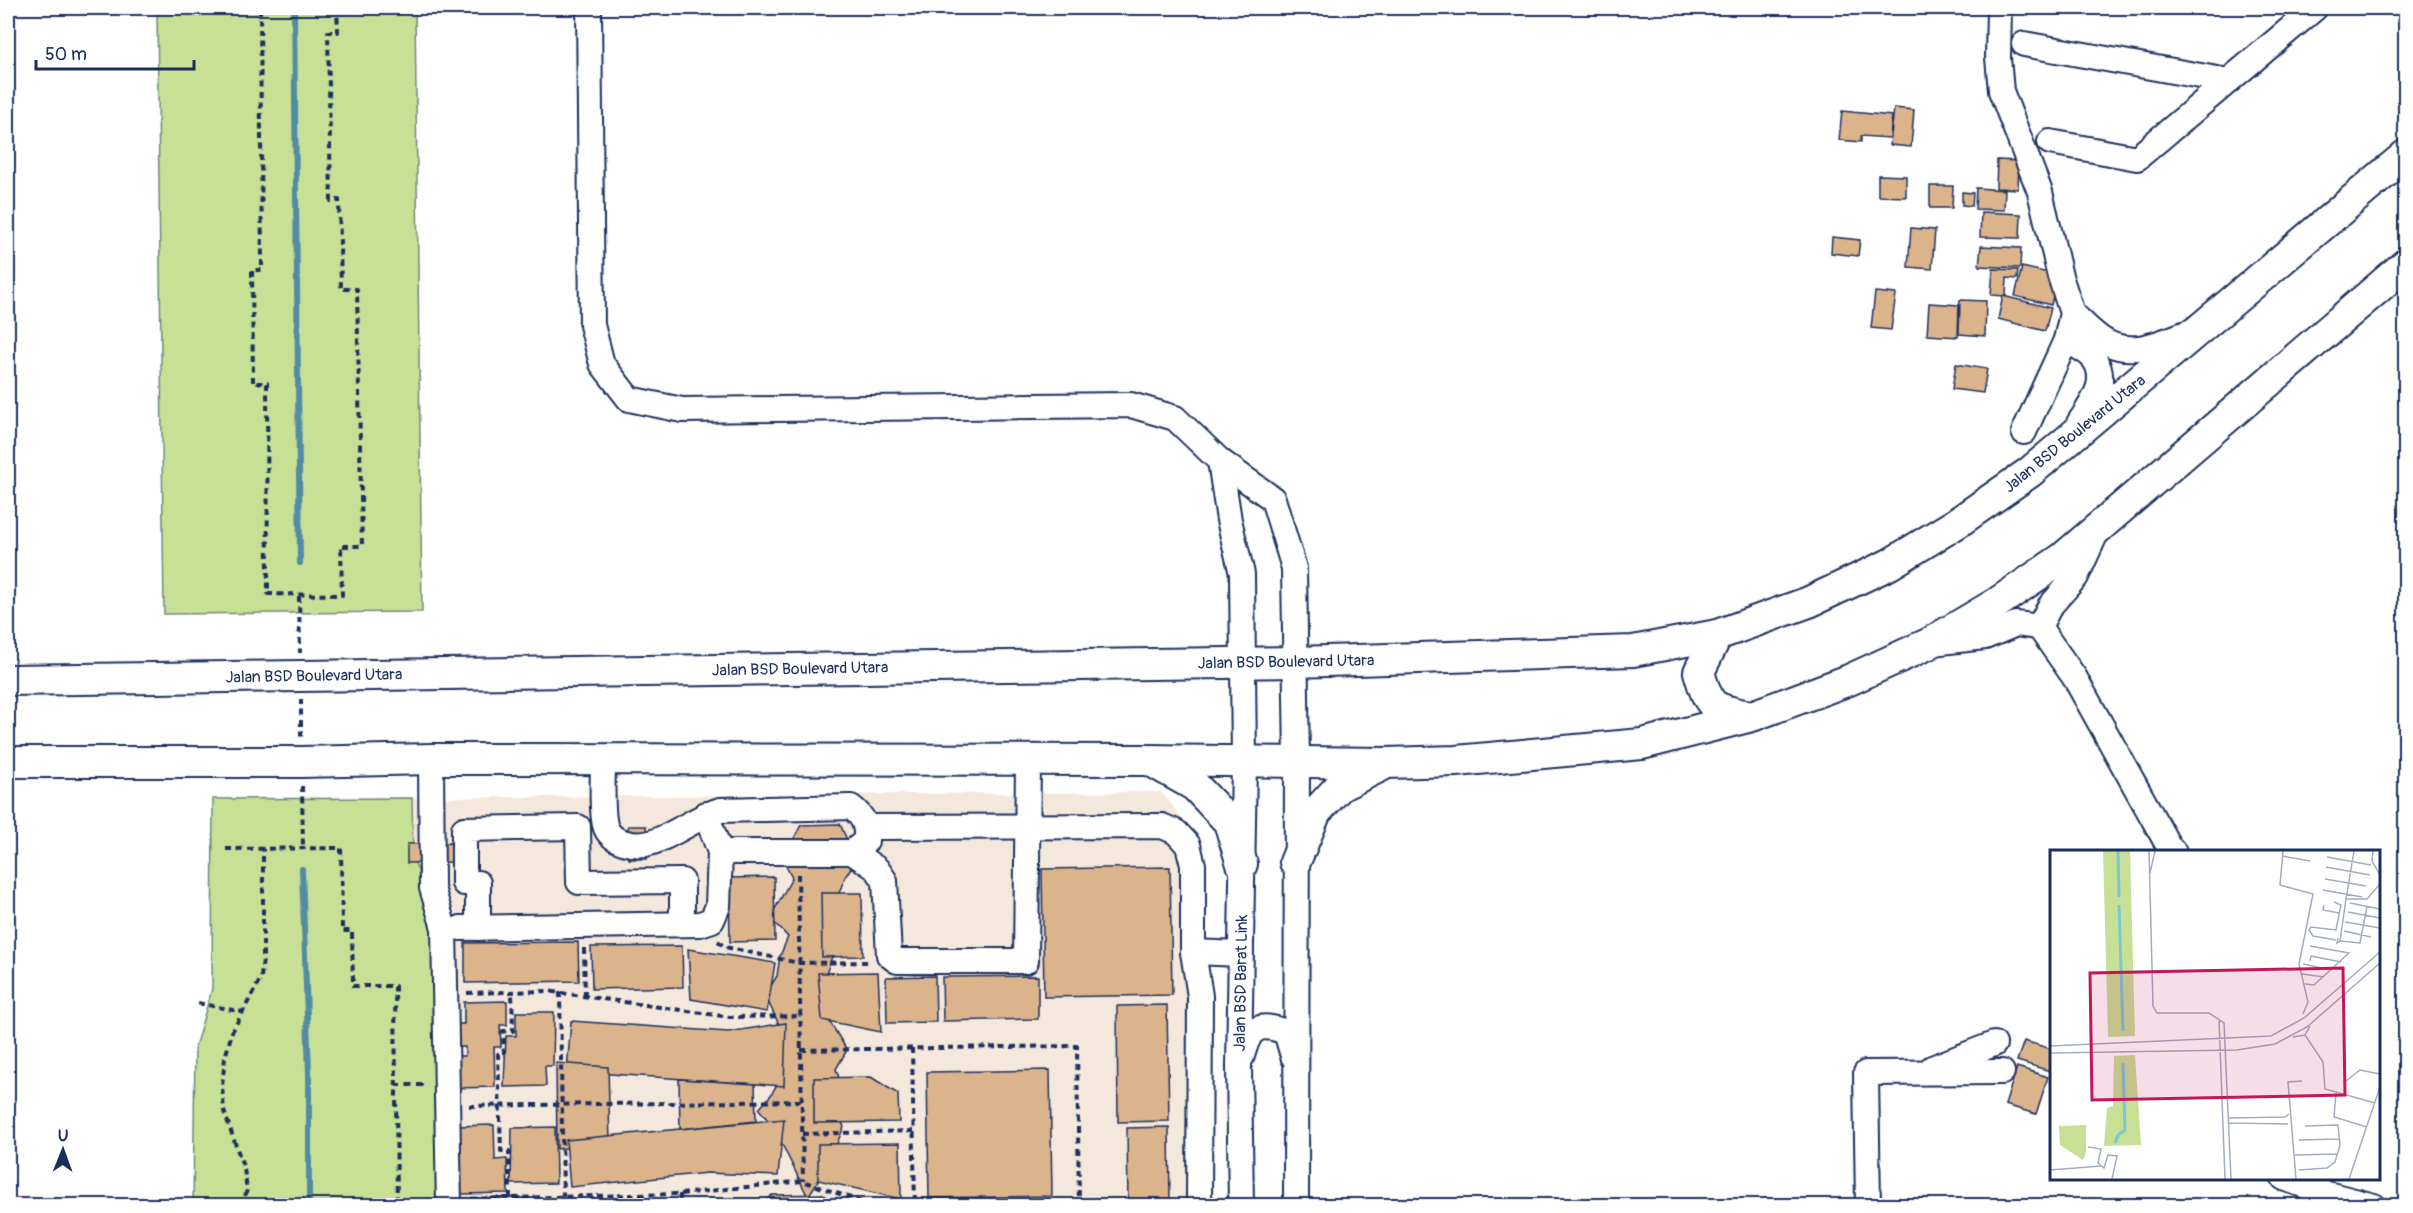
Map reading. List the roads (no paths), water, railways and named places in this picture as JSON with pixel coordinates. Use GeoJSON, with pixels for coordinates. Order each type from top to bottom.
{"type":"FeatureCollection","features":[{"type":"Feature","properties":{"kind":"main road","name":"Jalan BSD Boulevard Utara"},"geometry":{"type":"LineString","coordinates":[[8,680],[300,674],[1296,662],[1634,651],[1717,635],[1809,602],[1890,564],[2030,472],[2406,156]]}},
{"type":"Feature","properties":{"kind":"main road"},"geometry":{"type":"LineString","coordinates":[[8,762],[603,759],[1148,760],[1386,764],[1456,761],[1642,744],[1752,716],[1849,680],[1928,644],[1997,603],[2063,558],[2406,264]]}},
{"type":"Feature","properties":{"kind":"main road"},"geometry":{"type":"LineString","coordinates":[[1717,635],[1699,672],[1706,696],[1716,709],[1752,716]]}},
{"type":"Feature","properties":{"kind":"main road"},"geometry":{"type":"LineString","coordinates":[[1148,760],[1195,786],[1229,822],[1242,864]]}},
{"type":"Feature","properties":{"kind":"main road"},"geometry":{"type":"LineString","coordinates":[[1295,862],[1316,812],[1340,786],[1386,764]]}},
{"type":"Feature","properties":{"kind":"street"},"geometry":{"type":"LineString","coordinates":[[589,8],[592,325],[602,364],[629,399],[682,410],[1131,405],[1175,418],[1220,461],[1273,500],[1294,568],[1297,761],[1296,1206]]}},
{"type":"Feature","properties":{"kind":"street"},"geometry":{"type":"LineString","coordinates":[[1999,8],[1998,58],[2001,91],[2040,192],[2060,276],[2072,314],[2066,340],[2024,432]]}},
{"type":"Feature","properties":{"kind":"street"},"geometry":{"type":"LineString","coordinates":[[2286,8],[2312,10]]}},
{"type":"Feature","properties":{"kind":"street"},"geometry":{"type":"LineString","coordinates":[[2050,142],[2137,158],[2312,10]]}},
{"type":"Feature","properties":{"kind":"street"},"geometry":{"type":"LineString","coordinates":[[2024,44],[2228,81]]}},
{"type":"Feature","properties":{"kind":"street"},"geometry":{"type":"LineString","coordinates":[[2072,314],[2106,343],[2124,350],[2145,348],[2201,328]]}},
{"type":"Feature","properties":{"kind":"street"},"geometry":{"type":"LineString","coordinates":[[2066,340],[2093,358],[2101,376],[2097,396],[2066,442]]}},
{"type":"Feature","properties":{"kind":"street","name":"Jalan BSD Barat Link"},"geometry":{"type":"LineString","coordinates":[[1220,461],[1229,520],[1242,574],[1244,761],[1239,1067],[1240,1206]]}},
{"type":"Feature","properties":{"kind":"street"},"geometry":{"type":"LineString","coordinates":[[2039,627],[2050,606],[2076,577],[2100,526]]}},
{"type":"Feature","properties":{"kind":"street"},"geometry":{"type":"LineString","coordinates":[[1928,644],[1985,637],[2016,624],[2039,627],[2075,678],[2172,850]]}},
{"type":"Feature","properties":{"kind":"street"},"geometry":{"type":"LineString","coordinates":[[431,759],[432,888],[444,928],[449,1203]]}},
{"type":"Feature","properties":{"kind":"street"},"geometry":{"type":"LineString","coordinates":[[603,759],[605,826],[613,838],[626,843],[651,843],[706,814],[720,810],[851,807],[862,815],[867,827],[866,841],[852,852]]}},
{"type":"Feature","properties":{"kind":"street"},"geometry":{"type":"LineString","coordinates":[[720,852],[852,852],[877,869],[885,882],[889,955],[897,962],[1026,961],[1028,760]]}},
{"type":"Feature","properties":{"kind":"street"},"geometry":{"type":"LineString","coordinates":[[444,928],[691,924],[712,920],[718,906],[720,852],[706,814]]}},
{"type":"Feature","properties":{"kind":"street"},"geometry":{"type":"LineString","coordinates":[[867,827],[1162,826],[1176,832],[1188,845],[1193,865],[1192,952],[1200,996],[1199,1206]]}},
{"type":"Feature","properties":{"kind":"street"},"geometry":{"type":"LineString","coordinates":[[478,928],[478,883],[464,883],[464,829],[578,827],[579,882],[682,881],[691,924]]}},
{"type":"Feature","properties":{"kind":"street"},"geometry":{"type":"LineString","coordinates":[[1192,952],[1241,954]]}},
{"type":"Feature","properties":{"kind":"street"},"geometry":{"type":"LineString","coordinates":[[1239,1067],[1247,1038],[1258,1027],[1269,1026],[1286,1032],[1296,1066]]}},
{"type":"Feature","properties":{"kind":"street"},"geometry":{"type":"LineString","coordinates":[[1918,1073],[1994,1044]]}},
{"type":"Feature","properties":{"kind":"street"},"geometry":{"type":"LineString","coordinates":[[1868,1206],[1866,1073],[2002,1072]]}},
{"type":"Feature","properties":{"kind":"street"},"geometry":{"type":"LineString","coordinates":[[2286,1180],[2326,1200],[2374,1206]]}},
{"type":"Feature","properties":{"kind":"waterway"},"geometry":{"type":"LineString","coordinates":[[294,8],[300,563]]}},
{"type":"Feature","properties":{"kind":"waterway"},"geometry":{"type":"LineString","coordinates":[[302,869],[309,1075],[309,1206]]}}]}
